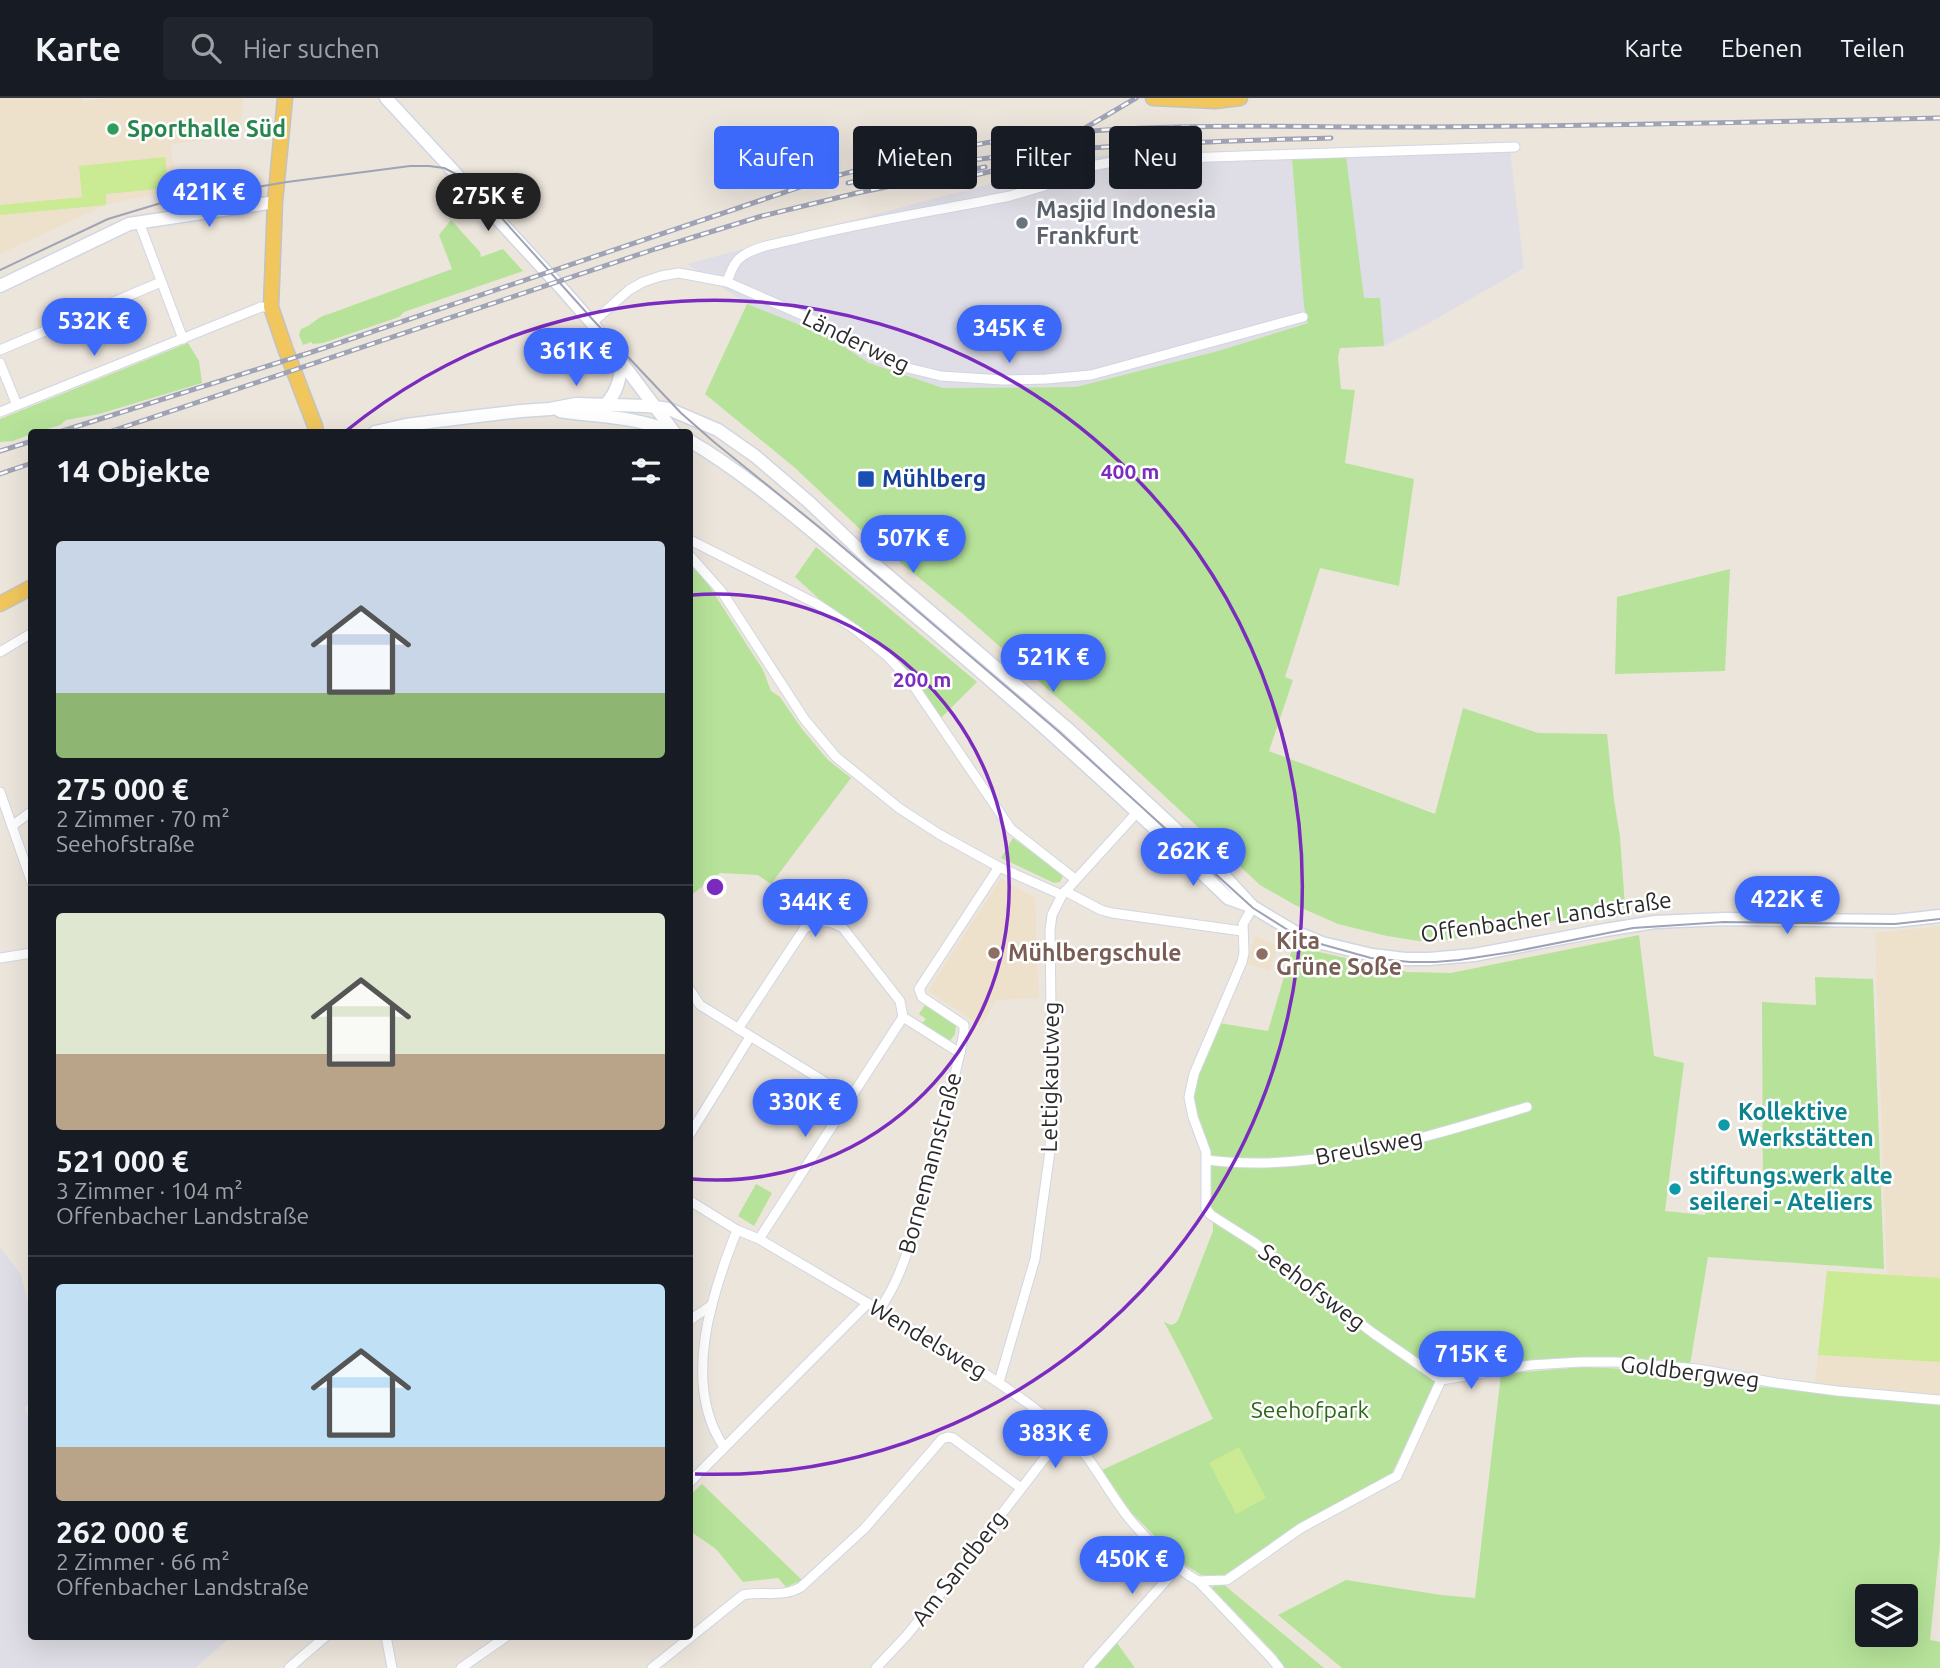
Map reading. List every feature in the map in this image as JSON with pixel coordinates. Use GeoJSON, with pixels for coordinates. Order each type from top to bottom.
{"type":"FeatureCollection","features":[{"type":"Feature","properties":{"kind":"main road"},"geometry":{"type":"LineString","coordinates":[[285,98],[275,202],[271,307],[318,429]]}},
{"type":"Feature","properties":{"kind":"main road"},"geometry":{"type":"LineString","coordinates":[[387,98],[564,290],[592,323],[671,429]]}},
{"type":"Feature","properties":{"kind":"main road"},"geometry":{"type":"LineString","coordinates":[[1153,98],[1240,98]]}},
{"type":"Feature","properties":{"kind":"main road"},"geometry":{"type":"LineString","coordinates":[[0,286],[129,225],[275,202]]}},
{"type":"Feature","properties":{"kind":"main road"},"geometry":{"type":"LineString","coordinates":[[606,404],[618,387],[621,364]]}},
{"type":"Feature","properties":{"kind":"main road","name":"Offenbacher Landstraße"},"geometry":{"type":"LineString","coordinates":[[550,410],[576,404],[654,407],[681,412],[718,429],[737,442],[810,503],[870,561],[1068,729],[1216,867],[1253,907]]}},
{"type":"Feature","properties":{"kind":"main road","name":"Offenbacher Landstraße"},"geometry":{"type":"LineString","coordinates":[[388,429],[521,411],[550,410],[613,416],[664,429]]}},
{"type":"Feature","properties":{"kind":"main road","name":"Offenbacher Landstraße"},"geometry":{"type":"LineString","coordinates":[[693,443],[732,468],[885,590],[1137,812],[1228,898],[1253,907],[1293,931],[1322,943],[1372,955],[1417,960],[1474,955],[1655,922],[1724,919],[1895,921],[1940,916]]}},
{"type":"Feature","properties":{"kind":"main road"},"geometry":{"type":"LineString","coordinates":[[815,533],[824,531],[827,521]]}},
{"type":"Feature","properties":{"kind":"main road"},"geometry":{"type":"LineString","coordinates":[[0,604],[28,589]]}},
{"type":"Feature","properties":{"kind":"street"},"geometry":{"type":"LineString","coordinates":[[727,282],[738,259],[758,249],[1010,196],[1103,163],[1123,160],[1515,147]]}},
{"type":"Feature","properties":{"kind":"street"},"geometry":{"type":"LineString","coordinates":[[139,222],[183,339]]}},
{"type":"Feature","properties":{"kind":"street","name":"Länderweg"},"geometry":{"type":"LineString","coordinates":[[592,323],[629,290],[643,282],[661,275],[680,273],[727,282],[808,318],[904,367],[955,378],[1035,379],[1091,374],[1303,317]]}},
{"type":"Feature","properties":{"kind":"street"},"geometry":{"type":"LineString","coordinates":[[0,350],[161,282]]}},
{"type":"Feature","properties":{"kind":"street"},"geometry":{"type":"LineString","coordinates":[[0,412],[261,307],[271,307]]}},
{"type":"Feature","properties":{"kind":"street"},"geometry":{"type":"LineString","coordinates":[[0,363],[17,405]]}},
{"type":"Feature","properties":{"kind":"street"},"geometry":{"type":"LineString","coordinates":[[693,542],[817,604],[886,654],[909,679],[1010,829],[1075,879]]}},
{"type":"Feature","properties":{"kind":"street"},"geometry":{"type":"LineString","coordinates":[[693,559],[722,592],[805,720],[836,757],[899,808],[999,867],[1106,912],[1242,931]]}},
{"type":"Feature","properties":{"kind":"street"},"geometry":{"type":"LineString","coordinates":[[0,652],[28,635]]}},
{"type":"Feature","properties":{"kind":"street"},"geometry":{"type":"LineString","coordinates":[[0,792],[28,872]]}},
{"type":"Feature","properties":{"kind":"street","name":"Lettigkautweg"},"geometry":{"type":"LineString","coordinates":[[999,1382],[1035,1259],[1047,1184],[1052,1098],[1049,930],[1052,915],[1063,893],[1147,802]]}},
{"type":"Feature","properties":{"kind":"street"},"geometry":{"type":"LineString","coordinates":[[12,826],[28,814]]}},
{"type":"Feature","properties":{"kind":"street","name":"Bornemannstraße"},"geometry":{"type":"LineString","coordinates":[[879,1310],[894,1284],[924,1204],[965,1027],[922,997],[920,987],[999,867]]}},
{"type":"Feature","properties":{"kind":"street"},"geometry":{"type":"LineString","coordinates":[[1207,1160],[1204,1142],[1189,1105],[1189,1097],[1194,1074],[1242,962],[1243,924],[1253,907]]}},
{"type":"Feature","properties":{"kind":"street"},"geometry":{"type":"LineString","coordinates":[[738,1030],[804,929],[824,921],[843,928],[900,1001],[903,1017],[759,1239]]}},
{"type":"Feature","properties":{"kind":"street"},"geometry":{"type":"LineString","coordinates":[[0,958],[28,954]]}},
{"type":"Feature","properties":{"kind":"street"},"geometry":{"type":"LineString","coordinates":[[693,994],[700,1005],[850,1098]]}},
{"type":"Feature","properties":{"kind":"street","name":"Bornemannstraße"},"geometry":{"type":"LineString","coordinates":[[903,1017],[960,1053]]}},
{"type":"Feature","properties":{"kind":"street"},"geometry":{"type":"LineString","coordinates":[[693,1129],[750,1037]]}},
{"type":"Feature","properties":{"kind":"street","name":"Breulsweg"},"geometry":{"type":"LineString","coordinates":[[1207,1160],[1254,1164],[1330,1156],[1438,1134],[1528,1107]]}},
{"type":"Feature","properties":{"kind":"street","name":"Seehofsweg"},"geometry":{"type":"LineString","coordinates":[[1207,1160],[1206,1209],[1211,1216],[1255,1242],[1373,1333],[1441,1380]]}},
{"type":"Feature","properties":{"kind":"street","name":"Wendelsweg"},"geometry":{"type":"LineString","coordinates":[[693,1203],[737,1230],[759,1239],[999,1382],[1066,1433],[1094,1466],[1129,1518],[1178,1567],[1198,1581],[1279,1668]]}},
{"type":"Feature","properties":{"kind":"street"},"geometry":{"type":"LineString","coordinates":[[724,1447],[712,1427],[706,1405],[705,1344],[724,1261],[737,1230]]}},
{"type":"Feature","properties":{"kind":"street"},"geometry":{"type":"LineString","coordinates":[[693,1479],[868,1303]]}},
{"type":"Feature","properties":{"kind":"street"},"geometry":{"type":"LineString","coordinates":[[693,1318],[712,1305]]}},
{"type":"Feature","properties":{"kind":"street","name":"Goldbergweg"},"geometry":{"type":"LineString","coordinates":[[1441,1380],[1531,1365],[1616,1362],[1698,1369],[1838,1391],[1940,1400]]}},
{"type":"Feature","properties":{"kind":"street"},"geometry":{"type":"LineString","coordinates":[[1198,1581],[1227,1580],[1301,1528],[1397,1476],[1441,1380]]}},
{"type":"Feature","properties":{"kind":"street","name":"Am Sandberg"},"geometry":{"type":"LineString","coordinates":[[876,1668],[907,1635],[1066,1433]]}},
{"type":"Feature","properties":{"kind":"street"},"geometry":{"type":"LineString","coordinates":[[693,1634],[743,1595],[794,1592],[801,1587],[865,1528],[942,1440],[953,1438],[1021,1488]]}},
{"type":"Feature","properties":{"kind":"street"},"geometry":{"type":"LineString","coordinates":[[1088,1668],[1178,1567]]}},
{"type":"Feature","properties":{"kind":"street"},"geometry":{"type":"LineString","coordinates":[[289,1668],[322,1640]]}},
{"type":"Feature","properties":{"kind":"street"},"geometry":{"type":"LineString","coordinates":[[387,1640],[392,1668]]}},
{"type":"Feature","properties":{"kind":"street"},"geometry":{"type":"LineString","coordinates":[[461,1668],[501,1640]]}},
{"type":"Feature","properties":{"kind":"street"},"geometry":{"type":"LineString","coordinates":[[652,1668],[686,1640]]}},
{"type":"Feature","properties":{"kind":"shaded area"},"geometry":{"type":"Polygon","coordinates":[[[0,98],[82,98],[83,101],[110,98],[243,98],[240,136],[171,144],[175,189],[106,205],[0,254],[0,98]]]}},
{"type":"Feature","properties":{"kind":"shaded area"},"geometry":{"type":"Polygon","coordinates":[[[1509,142],[1524,268],[1384,346],[1341,348],[1336,314],[1218,351],[1076,387],[943,388],[869,363],[826,335],[747,304],[687,264],[991,184],[991,189],[1095,189],[1095,156],[1109,156],[1109,189],[1202,189],[1202,152],[1509,142]]]}},
{"type":"Feature","properties":{"kind":"shaded area","name":"Mühlbergschule"},"geometry":{"type":"Polygon","coordinates":[[[1001,878],[1035,898],[1039,998],[996,1000],[981,1026],[928,991],[1001,878]]]}},
{"type":"Feature","properties":{"kind":"shaded area"},"geometry":{"type":"Polygon","coordinates":[[[1940,926],[1940,1398],[1815,1383],[1827,1271],[1887,1275],[1875,933],[1940,926]]]}},
{"type":"Feature","properties":{"kind":"shaded area","name":"Kita Grüne Soße"},"geometry":{"type":"Polygon","coordinates":[[[1255,936],[1278,945],[1270,971],[1246,963],[1255,936]]]}},
{"type":"Feature","properties":{"kind":"shaded area"},"geometry":{"type":"Polygon","coordinates":[[[0,1247],[21,1275],[28,1304],[28,1405],[24,1408],[28,1416],[28,1640],[227,1640],[195,1668],[0,1668],[0,1247]]]}},
{"type":"Feature","properties":{"kind":"green space"},"geometry":{"type":"Polygon","coordinates":[[[1346,156],[1364,298],[1380,298],[1384,346],[1340,348],[1338,357],[1341,389],[1355,390],[1345,463],[1414,479],[1399,586],[1320,568],[1285,677],[1293,680],[1269,751],[1435,814],[1463,708],[1538,733],[1607,734],[1620,837],[1625,907],[1479,935],[1419,941],[1338,924],[1297,906],[1260,885],[1097,733],[963,614],[861,530],[794,467],[705,394],[747,304],[826,335],[869,363],[943,388],[1076,387],[1218,351],[1308,323],[1304,306],[1292,158],[1346,156]]]}},
{"type":"Feature","properties":{"kind":"green space"},"geometry":{"type":"Polygon","coordinates":[[[165,157],[168,188],[106,194],[106,205],[0,215],[0,205],[82,197],[79,166],[165,157]]]}},
{"type":"Feature","properties":{"kind":"green space"},"geometry":{"type":"Polygon","coordinates":[[[451,220],[480,252],[481,257],[503,249],[523,271],[323,343],[311,342],[303,345],[299,335],[301,329],[321,317],[452,269],[439,235],[451,220]]]}},
{"type":"Feature","properties":{"kind":"green space"},"geometry":{"type":"Polygon","coordinates":[[[188,343],[199,361],[202,383],[99,414],[66,420],[47,429],[28,429],[28,435],[13,441],[0,442],[0,419],[188,343]]]}},
{"type":"Feature","properties":{"kind":"green space"},"geometry":{"type":"Polygon","coordinates":[[[816,547],[977,682],[938,721],[898,666],[795,577],[816,547]]]}},
{"type":"Feature","properties":{"kind":"green space"},"geometry":{"type":"Polygon","coordinates":[[[693,567],[708,584],[763,670],[771,691],[780,697],[828,760],[851,778],[771,884],[758,875],[720,873],[693,894],[693,567]]]}},
{"type":"Feature","properties":{"kind":"green space"},"geometry":{"type":"Polygon","coordinates":[[[1730,569],[1725,671],[1615,674],[1617,597],[1730,569]]]}},
{"type":"Feature","properties":{"kind":"green space"},"geometry":{"type":"Polygon","coordinates":[[[1013,838],[1060,873],[1063,876],[1060,882],[1054,883],[1001,858],[1013,838]]]}},
{"type":"Feature","properties":{"kind":"green space"},"geometry":{"type":"Polygon","coordinates":[[[1639,935],[1654,1056],[1684,1063],[1665,1211],[1705,1215],[1707,1202],[1745,1204],[1746,1197],[1763,1196],[1762,1002],[1816,1005],[1815,977],[1873,979],[1884,1269],[1708,1257],[1690,1365],[1618,1360],[1440,1377],[1210,1208],[1210,1154],[1193,1106],[1198,1072],[1219,1023],[1268,1031],[1293,946],[1407,972],[1451,973],[1639,935]]]}},
{"type":"Feature","properties":{"kind":"green space"},"geometry":{"type":"Polygon","coordinates":[[[925,1005],[956,1024],[955,1034],[949,1042],[922,1023],[926,1019],[919,1014],[925,1005]]]}},
{"type":"Feature","properties":{"kind":"green space"},"geometry":{"type":"Polygon","coordinates":[[[756,1184],[772,1193],[754,1226],[738,1216],[756,1184]]]}},
{"type":"Feature","properties":{"kind":"green space","name":"Seehofpark"},"geometry":{"type":"Polygon","coordinates":[[[1213,1219],[1264,1252],[1435,1378],[1431,1393],[1391,1475],[1298,1525],[1220,1577],[1201,1575],[1179,1561],[1131,1512],[1102,1470],[1213,1419],[1164,1322],[1171,1325],[1179,1318],[1213,1231],[1213,1219]]]}},
{"type":"Feature","properties":{"kind":"green space"},"geometry":{"type":"Polygon","coordinates":[[[1827,1271],[1940,1278],[1940,1362],[1818,1355],[1827,1271]]]}},
{"type":"Feature","properties":{"kind":"green space"},"geometry":{"type":"Polygon","coordinates":[[[1583,1367],[1692,1372],[1704,1383],[1940,1404],[1940,1543],[1930,1640],[1940,1642],[1940,1668],[1342,1668],[1278,1615],[1346,1580],[1475,1598],[1501,1374],[1583,1367]]]}},
{"type":"Feature","properties":{"kind":"green space"},"geometry":{"type":"Polygon","coordinates":[[[1239,1447],[1266,1498],[1236,1514],[1209,1463],[1239,1447]]]}},
{"type":"Feature","properties":{"kind":"green space"},"geometry":{"type":"Polygon","coordinates":[[[702,1484],[802,1580],[786,1587],[778,1578],[743,1582],[716,1549],[693,1533],[693,1492],[702,1484]]]}},
{"type":"Feature","properties":{"kind":"green space"},"geometry":{"type":"Polygon","coordinates":[[[1223,1584],[1324,1668],[1285,1668],[1276,1655],[1211,1587],[1223,1584]]]}},
{"type":"Feature","properties":{"kind":"green space"},"geometry":{"type":"Polygon","coordinates":[[[1117,1643],[1135,1668],[1094,1668],[1117,1643]]]}},
{"type":"Feature","properties":{"kind":"tram line"},"geometry":{"type":"LineString","coordinates":[[0,270],[108,219],[161,203],[287,182],[410,166],[444,168],[472,185],[681,413],[1058,731],[1253,908],[1291,932],[1317,943],[1371,958],[1435,962],[1512,952],[1633,928],[1724,922],[1895,924],[1940,919]]}},
{"type":"Feature","properties":{"kind":"railway"},"geometry":{"type":"LineString","coordinates":[[1088,126],[1136,98]]}},
{"type":"Feature","properties":{"kind":"railway"},"geometry":{"type":"LineString","coordinates":[[68,429],[315,351],[818,181],[898,160],[979,144],[1034,136],[1133,128],[1685,124],[1940,118]]}},
{"type":"Feature","properties":{"kind":"railway"},"geometry":{"type":"LineString","coordinates":[[848,183],[908,170],[1028,153],[1149,144],[1331,138]]}},
{"type":"Feature","properties":{"kind":"railway"},"geometry":{"type":"LineString","coordinates":[[118,429],[655,249],[762,216],[985,167]]}},
{"type":"Feature","properties":{"kind":"railway"},"geometry":{"type":"LineString","coordinates":[[977,175],[991,171]]}},
{"type":"Feature","properties":{"kind":"railway"},"geometry":{"type":"LineString","coordinates":[[0,451],[28,442]]}},
{"type":"Feature","properties":{"kind":"railway"},"geometry":{"type":"LineString","coordinates":[[0,474],[28,464]]}},
{"type":"Feature","properties":{"kind":"place","name":"Sporthalle Süd"},"geometry":{"type":"Point","coordinates":[113,129]}},
{"type":"Feature","properties":{"kind":"place","name":"Masjid Indonesia Frankfurt"},"geometry":{"type":"Point","coordinates":[1022,223]}},
{"type":"Feature","properties":{"kind":"place","name":"Mühlberg"},"geometry":{"type":"Point","coordinates":[866,479]}},
{"type":"Feature","properties":{"kind":"place","name":"Mühlbergschule"},"geometry":{"type":"Point","coordinates":[994,953]}},
{"type":"Feature","properties":{"kind":"place","name":"Kita Grüne Soße"},"geometry":{"type":"Point","coordinates":[1262,954]}},
{"type":"Feature","properties":{"kind":"place","name":"Kollektive Werkstätten"},"geometry":{"type":"Point","coordinates":[1724,1125]}},
{"type":"Feature","properties":{"kind":"place","name":"stiftungs.werk alte seilerei - Ateliers"},"geometry":{"type":"Point","coordinates":[1675,1189]}}]}
